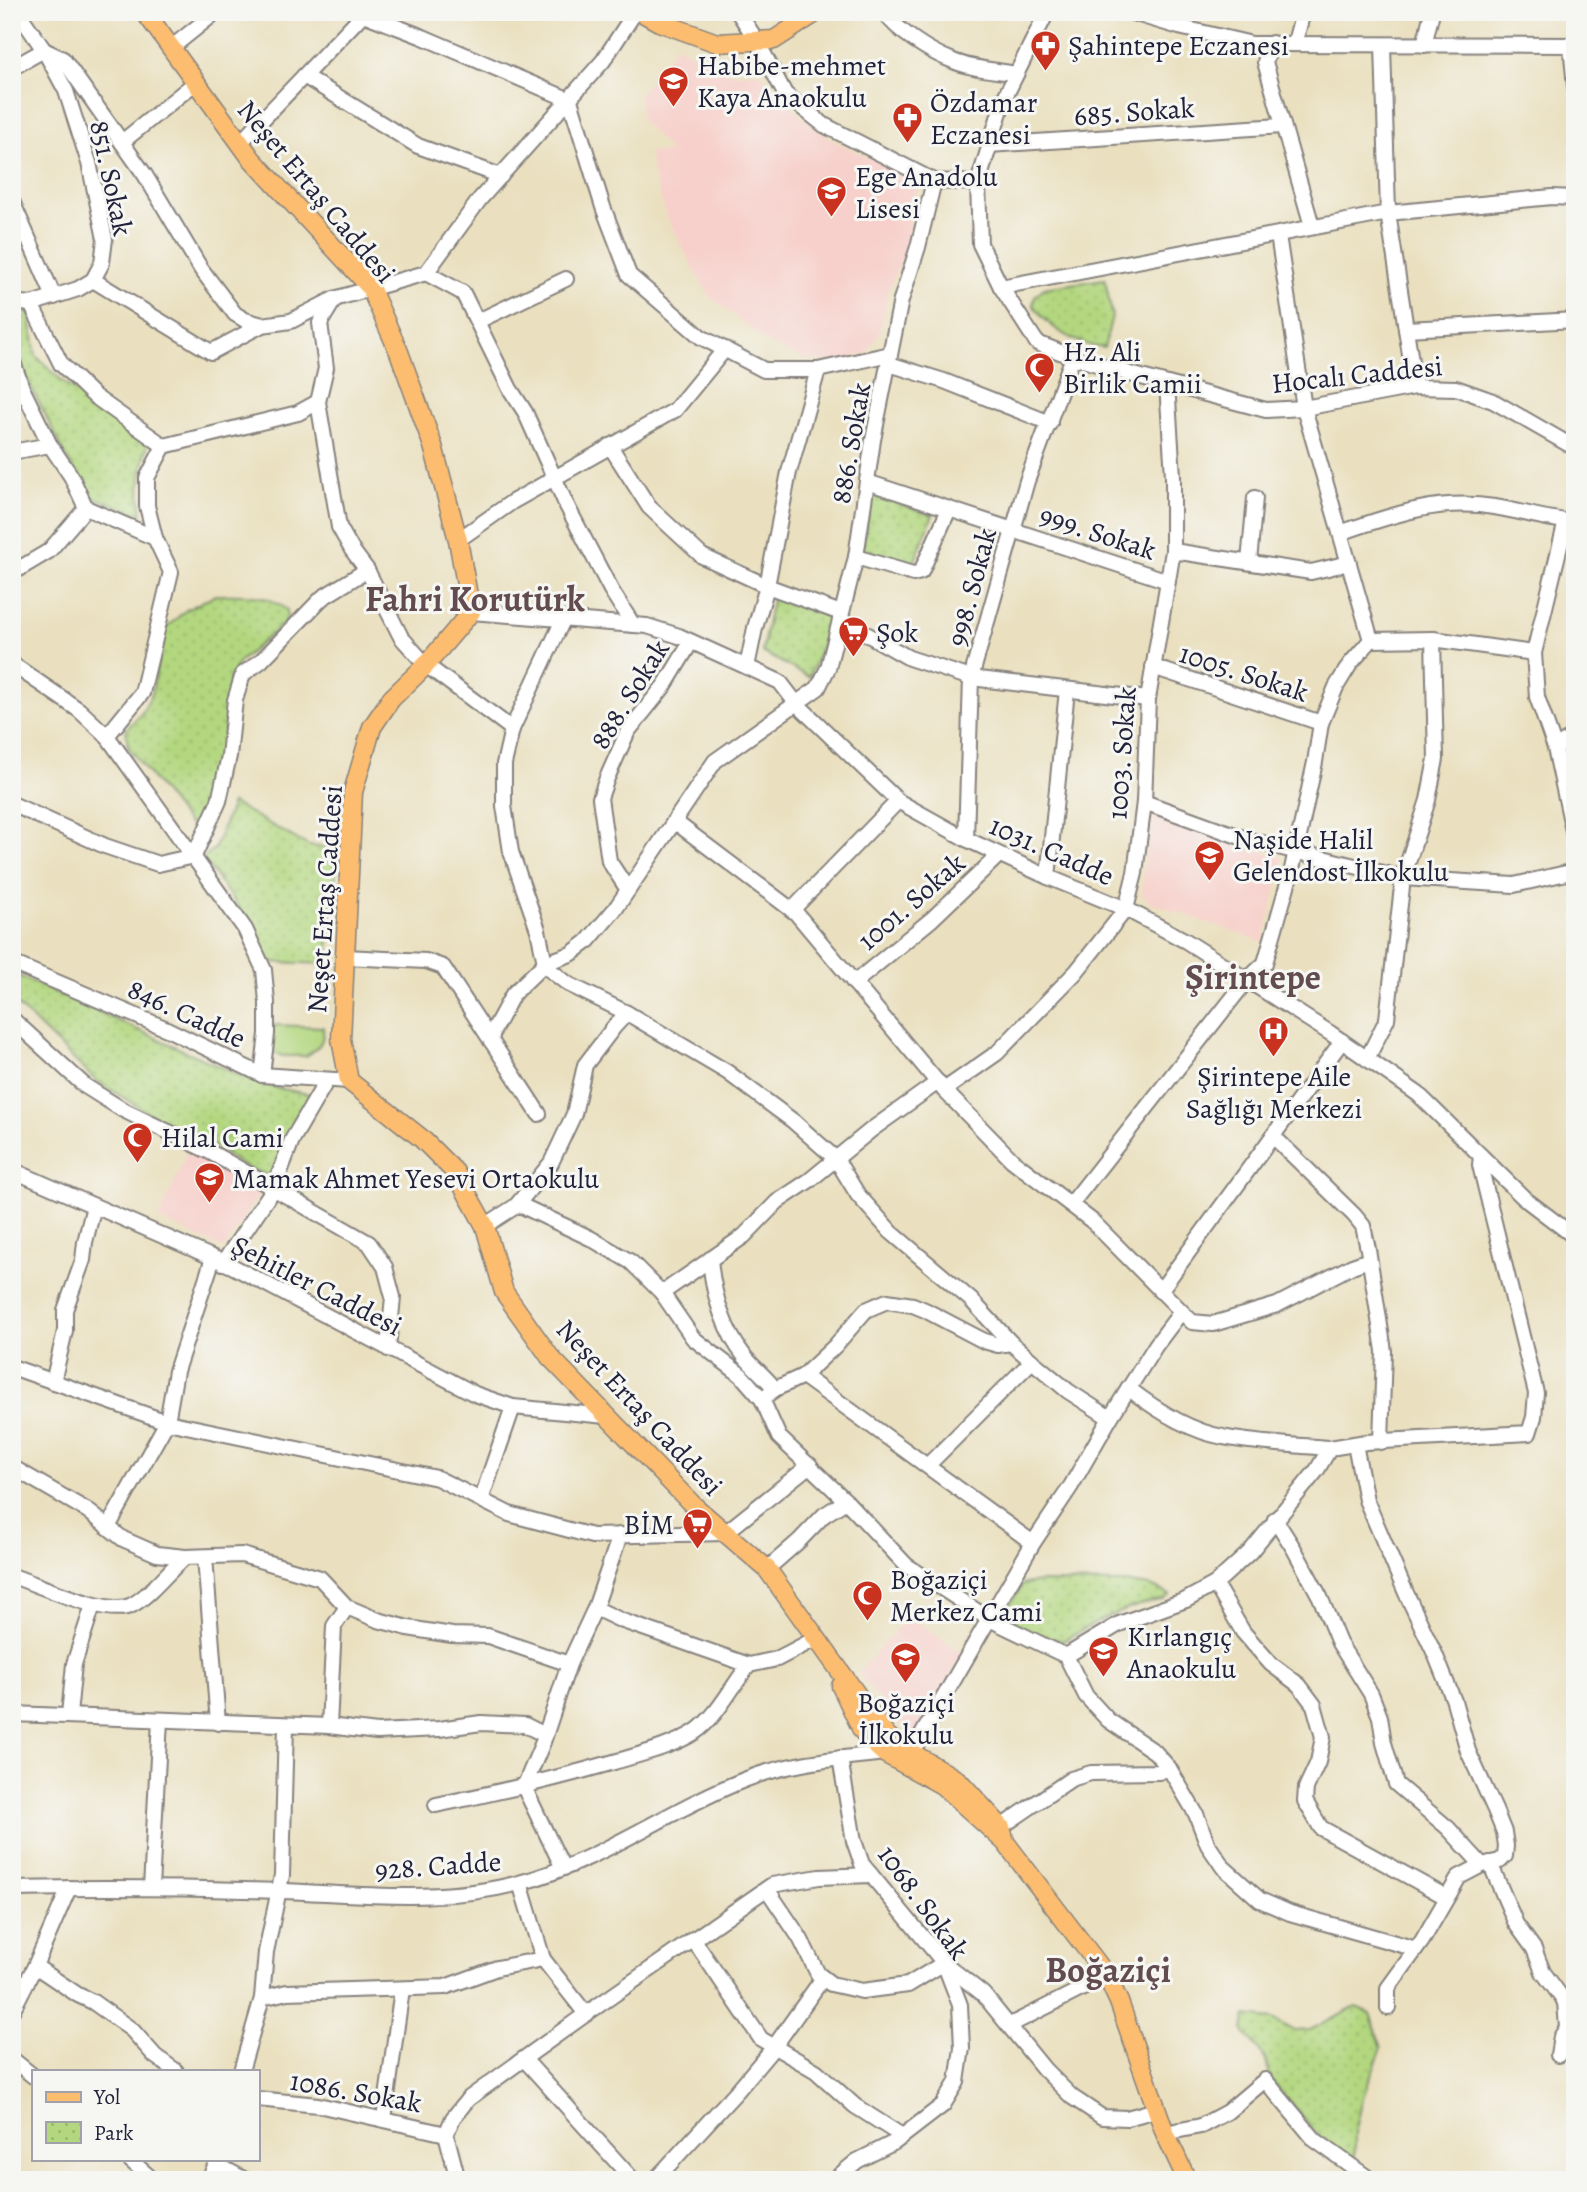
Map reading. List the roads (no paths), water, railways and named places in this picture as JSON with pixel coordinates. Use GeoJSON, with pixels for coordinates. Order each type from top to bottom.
{"type":"FeatureCollection","features":[{"type":"Feature","properties":{"kind":"main road","name":"Neşet Ertaş Caddesi"},"geometry":{"type":"LineString","coordinates":[[145,12],[251,158],[370,287],[399,352],[433,446],[458,540],[471,612],[426,665],[391,699],[372,727],[354,792],[341,1039],[349,1081],[421,1138],[455,1172],[485,1226],[505,1292],[550,1357],[693,1505],[767,1569],[885,1734],[959,1782],[1003,1835],[1107,1976],[1123,2012],[1165,2133],[1187,2180]]}},
{"type":"Feature","properties":{"kind":"main road"},"geometry":{"type":"LineString","coordinates":[[641,12],[659,22],[717,43],[774,40],[817,12]]}},
{"type":"Feature","properties":{"kind":"main road","name":"Neşet Ertaş Caddesi"},"geometry":{"type":"LineString","coordinates":[[828,1655],[862,1730],[884,1753],[942,1785],[1003,1835]]}},
{"type":"Feature","properties":{"kind":"main road"},"geometry":{"type":"LineString","coordinates":[[884,1753],[908,1750]]}},
{"type":"Feature","properties":{"kind":"street","name":"851. Sokak"},"geometry":{"type":"LineString","coordinates":[[18,12],[44,50],[66,91],[89,163],[105,239],[102,263],[93,280]]}},
{"type":"Feature","properties":{"kind":"street"},"geometry":{"type":"LineString","coordinates":[[171,48],[216,12]]}},
{"type":"Feature","properties":{"kind":"street"},"geometry":{"type":"LineString","coordinates":[[12,302],[31,304],[78,289],[93,280],[211,352],[262,325],[291,321],[334,299],[426,273],[480,199],[603,61],[635,12]]}},
{"type":"Feature","properties":{"kind":"street"},"geometry":{"type":"LineString","coordinates":[[738,12],[785,94],[824,125],[934,181],[978,183]]}},
{"type":"Feature","properties":{"kind":"street"},"geometry":{"type":"LineString","coordinates":[[884,12],[889,20],[912,38],[951,61],[1016,74]]}},
{"type":"Feature","properties":{"kind":"street","name":"Hocalı Caddesi"},"geometry":{"type":"LineString","coordinates":[[1047,12],[1004,99],[978,183],[980,244],[1002,287],[1037,343],[1073,358],[1266,410],[1304,408],[1415,387],[1456,388],[1493,401],[1575,448]]}},
{"type":"Feature","properties":{"kind":"street"},"geometry":{"type":"LineString","coordinates":[[1129,12],[1252,44],[1295,42],[1573,45],[1575,87]]}},
{"type":"Feature","properties":{"kind":"street"},"geometry":{"type":"LineString","coordinates":[[1179,27],[1183,12]]}},
{"type":"Feature","properties":{"kind":"street"},"geometry":{"type":"LineString","coordinates":[[1295,42],[1303,12]]}},
{"type":"Feature","properties":{"kind":"street"},"geometry":{"type":"LineString","coordinates":[[1424,45],[1432,12]]}},
{"type":"Feature","properties":{"kind":"street"},"geometry":{"type":"LineString","coordinates":[[240,143],[360,13],[570,100],[603,207],[629,275],[701,337],[764,370],[818,370],[889,359],[1050,423]]}},
{"type":"Feature","properties":{"kind":"street"},"geometry":{"type":"LineString","coordinates":[[1272,43],[1265,62],[1312,226]]}},
{"type":"Feature","properties":{"kind":"street"},"geometry":{"type":"LineString","coordinates":[[1382,45],[1388,213],[1415,387]]}},
{"type":"Feature","properties":{"kind":"street"},"geometry":{"type":"LineString","coordinates":[[12,68],[44,50],[63,58],[145,175],[201,270],[235,314],[262,325]]}},
{"type":"Feature","properties":{"kind":"street"},"geometry":{"type":"LineString","coordinates":[[303,76],[418,146],[501,176]]}},
{"type":"Feature","properties":{"kind":"street"},"geometry":{"type":"LineString","coordinates":[[122,142],[196,82]]}},
{"type":"Feature","properties":{"kind":"street","name":"685. Sokak"},"geometry":{"type":"LineString","coordinates":[[989,145],[1282,126]]}},
{"type":"Feature","properties":{"kind":"street","name":"886. Sokak"},"geometry":{"type":"LineString","coordinates":[[545,963],[571,954],[587,942],[628,890],[715,761],[818,688],[828,668],[856,557],[867,482],[901,300],[918,247],[934,181]]}},
{"type":"Feature","properties":{"kind":"street"},"geometry":{"type":"LineString","coordinates":[[1002,287],[1388,213],[1552,197],[1575,198]]}},
{"type":"Feature","properties":{"kind":"street"},"geometry":{"type":"LineString","coordinates":[[12,201],[54,297]]}},
{"type":"Feature","properties":{"kind":"street"},"geometry":{"type":"LineString","coordinates":[[1278,235],[1304,408],[1371,640]]}},
{"type":"Feature","properties":{"kind":"street"},"geometry":{"type":"LineString","coordinates":[[426,273],[463,293],[510,389],[525,412],[554,478],[611,590],[633,625]]}},
{"type":"Feature","properties":{"kind":"street"},"geometry":{"type":"LineString","coordinates":[[478,321],[566,279]]}},
{"type":"Feature","properties":{"kind":"street"},"geometry":{"type":"LineString","coordinates":[[334,299],[320,323],[326,368],[317,402],[339,527],[367,570],[401,637],[426,665],[512,729]]}},
{"type":"Feature","properties":{"kind":"street"},"geometry":{"type":"LineString","coordinates":[[31,304],[61,364],[94,396],[164,446]]}},
{"type":"Feature","properties":{"kind":"street"},"geometry":{"type":"LineString","coordinates":[[1406,328],[1575,320]]}},
{"type":"Feature","properties":{"kind":"street"},"geometry":{"type":"LineString","coordinates":[[458,540],[512,502],[675,410],[725,349]]}},
{"type":"Feature","properties":{"kind":"street","name":"998. Sokak"},"geometry":{"type":"LineString","coordinates":[[966,839],[971,678],[1027,481],[1073,358]]}},
{"type":"Feature","properties":{"kind":"street"},"geometry":{"type":"LineString","coordinates":[[12,359],[22,388],[86,508],[155,538]]}},
{"type":"Feature","properties":{"kind":"street"},"geometry":{"type":"LineString","coordinates":[[747,667],[767,586],[789,472],[818,370]]}},
{"type":"Feature","properties":{"kind":"street","name":"1003. Sokak"},"geometry":{"type":"LineString","coordinates":[[662,1293],[744,1236],[777,1202],[836,1159],[941,1086],[998,1053],[1076,972],[1126,909],[1135,873],[1144,802],[1148,699],[1172,551],[1173,476],[1167,384]]}},
{"type":"Feature","properties":{"kind":"street"},"geometry":{"type":"LineString","coordinates":[[107,736],[142,693],[171,572],[155,538],[146,506],[147,478],[164,446],[299,414],[317,402]]}},
{"type":"Feature","properties":{"kind":"street"},"geometry":{"type":"LineString","coordinates":[[12,452],[50,444]]}},
{"type":"Feature","properties":{"kind":"street"},"geometry":{"type":"LineString","coordinates":[[610,446],[649,507],[702,556],[840,616],[909,658],[971,678],[1148,699]]}},
{"type":"Feature","properties":{"kind":"street","name":"999. Sokak"},"geometry":{"type":"LineString","coordinates":[[867,482],[1168,581]]}},
{"type":"Feature","properties":{"kind":"street"},"geometry":{"type":"LineString","coordinates":[[1249,562],[1255,498]]}},
{"type":"Feature","properties":{"kind":"street"},"geometry":{"type":"LineString","coordinates":[[1340,533],[1397,513],[1456,504],[1493,506],[1571,522],[1534,653],[1537,697],[1555,748],[1575,839]]}},
{"type":"Feature","properties":{"kind":"street"},"geometry":{"type":"LineString","coordinates":[[12,573],[49,551],[86,508]]}},
{"type":"Feature","properties":{"kind":"street"},"geometry":{"type":"LineString","coordinates":[[856,557],[913,574],[921,572],[948,509]]}},
{"type":"Feature","properties":{"kind":"street"},"geometry":{"type":"LineString","coordinates":[[1172,551],[1311,572],[1349,563]]}},
{"type":"Feature","properties":{"kind":"street"},"geometry":{"type":"LineString","coordinates":[[194,856],[219,801],[229,756],[235,700],[243,674],[261,661],[322,598],[367,570]]}},
{"type":"Feature","properties":{"kind":"street","name":"1031. Cadde"},"geometry":{"type":"LineString","coordinates":[[471,612],[647,626],[691,642],[780,682],[796,703],[898,801],[966,839],[1126,909],[1186,941],[1342,1041],[1418,1094],[1525,1199],[1575,1237]]}},
{"type":"Feature","properties":{"kind":"street"},"geometry":{"type":"LineString","coordinates":[[563,620],[512,729],[504,764],[504,806],[511,852],[538,930],[545,963],[568,984],[689,1048],[761,1096],[836,1159],[858,1195],[891,1232],[971,1300],[1011,1343],[1068,1391],[1110,1418]]}},
{"type":"Feature","properties":{"kind":"street"},"geometry":{"type":"LineString","coordinates":[[1071,1204],[1247,980],[1265,963],[1296,851],[1321,723],[1336,687],[1350,664],[1371,640],[1433,639],[1534,653]]}},
{"type":"Feature","properties":{"kind":"street"},"geometry":{"type":"LineString","coordinates":[[1367,1059],[1387,1019],[1403,878],[1428,800],[1436,760],[1433,639]]}},
{"type":"Feature","properties":{"kind":"street","name":"888. Sokak"},"geometry":{"type":"LineString","coordinates":[[628,890],[609,861],[600,798],[628,731],[665,685],[691,642]]}},
{"type":"Feature","properties":{"kind":"street"},"geometry":{"type":"LineString","coordinates":[[12,664],[79,710],[107,736],[246,929],[264,970],[267,1034],[262,1074]]}},
{"type":"Feature","properties":{"kind":"street","name":"1005. Sokak"},"geometry":{"type":"LineString","coordinates":[[1153,667],[1321,723]]}},
{"type":"Feature","properties":{"kind":"street"},"geometry":{"type":"LineString","coordinates":[[1048,877],[1067,690]]}},
{"type":"Feature","properties":{"kind":"street"},"geometry":{"type":"LineString","coordinates":[[1555,748],[1575,735]]}},
{"type":"Feature","properties":{"kind":"street"},"geometry":{"type":"LineString","coordinates":[[792,910],[898,801]]}},
{"type":"Feature","properties":{"kind":"street"},"geometry":{"type":"LineString","coordinates":[[1144,802],[1246,838],[1403,878],[1514,885],[1575,872]]}},
{"type":"Feature","properties":{"kind":"street"},"geometry":{"type":"LineString","coordinates":[[12,804],[105,846],[158,864],[194,856]]}},
{"type":"Feature","properties":{"kind":"street"},"geometry":{"type":"LineString","coordinates":[[674,821],[792,910],[941,1086],[1012,1160],[1071,1204],[1114,1242],[1192,1322],[1213,1324],[1277,1305],[1369,1260]]}},
{"type":"Feature","properties":{"kind":"street","name":"1001. Sokak"},"geometry":{"type":"LineString","coordinates":[[854,983],[932,919],[999,855]]}},
{"type":"Feature","properties":{"kind":"street"},"geometry":{"type":"LineString","coordinates":[[345,957],[426,961],[443,967],[539,1115]]}},
{"type":"Feature","properties":{"kind":"street","name":"846. Cadde"},"geometry":{"type":"LineString","coordinates":[[12,962],[167,1029],[262,1074],[349,1081]]}},
{"type":"Feature","properties":{"kind":"street"},"geometry":{"type":"LineString","coordinates":[[491,1041],[493,1031],[513,994],[545,963]]}},
{"type":"Feature","properties":{"kind":"street"},"geometry":{"type":"LineString","coordinates":[[485,1226],[518,1204],[551,1163],[574,1114],[585,1065],[627,1013]]}},
{"type":"Feature","properties":{"kind":"street"},"geometry":{"type":"LineString","coordinates":[[12,1019],[85,1086],[123,1110],[210,1152],[369,1243],[385,1267],[393,1297],[388,1349]]}},
{"type":"Feature","properties":{"kind":"street"},"geometry":{"type":"LineString","coordinates":[[1160,1291],[1342,1041]]}},
{"type":"Feature","properties":{"kind":"street"},"geometry":{"type":"LineString","coordinates":[[108,1527],[167,1422],[176,1371],[218,1260],[274,1188],[292,1140],[327,1080]]}},
{"type":"Feature","properties":{"kind":"street"},"geometry":{"type":"LineString","coordinates":[[1273,1136],[1363,1226],[1384,1350],[1381,1442]]}},
{"type":"Feature","properties":{"kind":"street"},"geometry":{"type":"LineString","coordinates":[[1128,1388],[1147,1403],[1200,1431],[1223,1437],[1330,1448],[1381,1442],[1529,1433],[1536,1394],[1480,1166],[1481,1156]]}},
{"type":"Feature","properties":{"kind":"street","name":"Şehitler Caddesi"},"geometry":{"type":"LineString","coordinates":[[12,1170],[218,1260],[475,1394],[513,1407],[606,1416]]}},
{"type":"Feature","properties":{"kind":"street"},"geometry":{"type":"LineString","coordinates":[[518,1204],[590,1238],[631,1262],[662,1293],[693,1338],[741,1376],[762,1399],[779,1437],[846,1501],[906,1565],[989,1619],[1066,1656],[1086,1696],[1108,1720],[1155,1752],[1169,1768],[1196,1814],[1208,1845],[1223,1867],[1260,1900],[1290,1913],[1416,1949]]}},
{"type":"Feature","properties":{"kind":"street"},"geometry":{"type":"LineString","coordinates":[[53,1382],[61,1354],[65,1310],[83,1260],[94,1206]]}},
{"type":"Feature","properties":{"kind":"street"},"geometry":{"type":"LineString","coordinates":[[710,1259],[713,1287],[731,1334],[746,1358],[775,1389]]}},
{"type":"Feature","properties":{"kind":"street"},"geometry":{"type":"LineString","coordinates":[[762,1399],[775,1389],[803,1376],[835,1346],[866,1310],[887,1301],[913,1305],[984,1341],[998,1345],[1011,1343]]}},
{"type":"Feature","properties":{"kind":"street"},"geometry":{"type":"LineString","coordinates":[[908,1750],[1033,1543],[1071,1486],[1128,1388],[1181,1312]]}},
{"type":"Feature","properties":{"kind":"street"},"geometry":{"type":"LineString","coordinates":[[928,1465],[1032,1362]]}},
{"type":"Feature","properties":{"kind":"street"},"geometry":{"type":"LineString","coordinates":[[12,1367],[167,1422],[437,1478],[509,1514],[592,1536],[725,1533],[810,1465]]}},
{"type":"Feature","properties":{"kind":"street"},"geometry":{"type":"LineString","coordinates":[[803,1376],[1033,1543]]}},
{"type":"Feature","properties":{"kind":"street"},"geometry":{"type":"LineString","coordinates":[[481,1500],[513,1407]]}},
{"type":"Feature","properties":{"kind":"street"},"geometry":{"type":"LineString","coordinates":[[1355,1444],[1366,1500],[1435,1654],[1454,1701],[1468,1751],[1504,1832],[1505,1856],[1500,1861],[1486,1864],[1459,1877],[1416,1949],[1388,1988],[1388,2008]]}},
{"type":"Feature","properties":{"kind":"street"},"geometry":{"type":"LineString","coordinates":[[1066,1656],[1119,1624],[1186,1600],[1215,1584],[1250,1552],[1317,1469],[1330,1448]]}},
{"type":"Feature","properties":{"kind":"street"},"geometry":{"type":"LineString","coordinates":[[12,1467],[88,1511],[123,1539],[156,1554],[185,1557],[242,1555],[320,1578],[347,1607],[378,1619],[452,1636],[488,1636],[569,1664]]}},
{"type":"Feature","properties":{"kind":"street"},"geometry":{"type":"LineString","coordinates":[[767,1569],[824,1515],[846,1501]]}},
{"type":"Feature","properties":{"kind":"street"},"geometry":{"type":"LineString","coordinates":[[1275,1519],[1320,1597],[1339,1643],[1371,1694],[1380,1717],[1384,1743],[1396,1784],[1486,1864],[1516,1924],[1534,1950],[1543,1972],[1565,2002],[1567,2028],[1561,2037],[1558,2055]]}},
{"type":"Feature","properties":{"kind":"street"},"geometry":{"type":"LineString","coordinates":[[563,1868],[524,1787],[569,1664],[595,1608],[621,1535]]}},
{"type":"Feature","properties":{"kind":"street"},"geometry":{"type":"LineString","coordinates":[[12,1576],[93,1605],[117,1608],[131,1606],[185,1557]]}},
{"type":"Feature","properties":{"kind":"street"},"geometry":{"type":"LineString","coordinates":[[205,1557],[218,1723]]}},
{"type":"Feature","properties":{"kind":"street"},"geometry":{"type":"LineString","coordinates":[[1215,1584],[1243,1632],[1270,1664],[1299,1685],[1314,1705],[1323,1737],[1318,1762],[1306,1788],[1305,1801],[1321,1828],[1446,1897]]}},
{"type":"Feature","properties":{"kind":"street"},"geometry":{"type":"LineString","coordinates":[[69,1715],[74,1664],[93,1605]]}},
{"type":"Feature","properties":{"kind":"street"},"geometry":{"type":"LineString","coordinates":[[329,1726],[334,1626],[347,1607]]}},
{"type":"Feature","properties":{"kind":"street"},"geometry":{"type":"LineString","coordinates":[[595,1608],[620,1620],[749,1665],[777,1658],[817,1638]]}},
{"type":"Feature","properties":{"kind":"street"},"geometry":{"type":"LineString","coordinates":[[436,1805],[524,1787],[655,1749],[694,1732],[713,1717],[749,1665]]}},
{"type":"Feature","properties":{"kind":"street"},"geometry":{"type":"LineString","coordinates":[[12,1714],[329,1726],[377,1732],[439,1729],[481,1723],[525,1726],[545,1735]]}},
{"type":"Feature","properties":{"kind":"street"},"geometry":{"type":"LineString","coordinates":[[151,1888],[160,1720]]}},
{"type":"Feature","properties":{"kind":"street"},"geometry":{"type":"LineString","coordinates":[[241,2070],[262,1998],[265,1952],[282,1875],[286,1725]]}},
{"type":"Feature","properties":{"kind":"street","name":"928. Cadde"},"geometry":{"type":"LineString","coordinates":[[12,1889],[151,1888],[415,1896],[474,1892],[520,1883],[563,1868],[746,1779],[788,1766],[884,1753]]}},
{"type":"Feature","properties":{"kind":"street","name":"1068. Sokak"},"geometry":{"type":"LineString","coordinates":[[834,2180],[857,2161],[902,2136],[943,2105],[957,2082],[962,2048],[960,2005],[944,1963],[862,1864],[854,1841],[840,1758]]}},
{"type":"Feature","properties":{"kind":"street"},"geometry":{"type":"LineString","coordinates":[[1003,1835],[1071,1779],[1091,1773],[1159,1772],[1169,1768]]}},
{"type":"Feature","properties":{"kind":"street"},"geometry":{"type":"LineString","coordinates":[[458,2180],[446,2134],[468,2099],[772,1885],[819,1877],[871,1875]]}},
{"type":"Feature","properties":{"kind":"street"},"geometry":{"type":"LineString","coordinates":[[520,1883],[543,1959],[586,2014]]}},
{"type":"Feature","properties":{"kind":"street"},"geometry":{"type":"LineString","coordinates":[[12,2011],[69,1888]]}},
{"type":"Feature","properties":{"kind":"street"},"geometry":{"type":"LineString","coordinates":[[767,1889],[800,1938],[818,1974],[831,1984],[862,1992],[908,1985],[944,1963],[983,1994],[1044,2069],[1072,2097],[1102,2117],[1127,2118],[1156,2110]]}},
{"type":"Feature","properties":{"kind":"street"},"geometry":{"type":"LineString","coordinates":[[693,1939],[761,2039],[816,2071],[855,2106],[902,2136]]}},
{"type":"Feature","properties":{"kind":"street"},"geometry":{"type":"LineString","coordinates":[[262,1998],[287,1992],[445,1987],[497,1968],[543,1959]]}},
{"type":"Feature","properties":{"kind":"street"},"geometry":{"type":"LineString","coordinates":[[35,1966],[132,2030],[155,2056],[175,2070]]}},
{"type":"Feature","properties":{"kind":"street"},"geometry":{"type":"LineString","coordinates":[[1010,2025],[1107,1976]]}},
{"type":"Feature","properties":{"kind":"street"},"geometry":{"type":"LineString","coordinates":[[655,2180],[774,2047],[823,1978]]}},
{"type":"Feature","properties":{"kind":"street"},"geometry":{"type":"LineString","coordinates":[[384,2119],[402,1989]]}},
{"type":"Feature","properties":{"kind":"street"},"geometry":{"type":"LineString","coordinates":[[12,2059],[32,2075]]}},
{"type":"Feature","properties":{"kind":"street"},"geometry":{"type":"LineString","coordinates":[[524,2059],[633,2180]]}},
{"type":"Feature","properties":{"kind":"street"},"geometry":{"type":"LineString","coordinates":[[1165,2133],[1201,2126],[1227,2112],[1265,2080],[1315,2140],[1371,2180]]}},
{"type":"Feature","properties":{"kind":"street","name":"1086. Sokak"},"geometry":{"type":"LineString","coordinates":[[259,2099],[318,2105],[446,2134]]}},
{"type":"Feature","properties":{"kind":"street"},"geometry":{"type":"LineString","coordinates":[[130,2160],[153,2180]]}},
{"type":"Feature","properties":{"kind":"street"},"geometry":{"type":"LineString","coordinates":[[209,2180],[217,2162],[245,2180]]}},
{"type":"Feature","properties":{"kind":"place","name":"Şahintepe Eczanesi"},"geometry":{"type":"Point","coordinates":[1045,72]}},
{"type":"Feature","properties":{"kind":"place","name":"Habibe-mehmet Kaya Anaokulu"},"geometry":{"type":"Point","coordinates":[674,108]}},
{"type":"Feature","properties":{"kind":"place","name":"Özdamar Eczanesi"},"geometry":{"type":"Point","coordinates":[907,145]}},
{"type":"Feature","properties":{"kind":"place","name":"Ege Anadolu Lisesi"},"geometry":{"type":"Point","coordinates":[832,219]}},
{"type":"Feature","properties":{"kind":"place","name":"Hz. Ali Birlik Camii"},"geometry":{"type":"Point","coordinates":[1040,394]}},
{"type":"Feature","properties":{"kind":"place","name":"Şok"},"geometry":{"type":"Point","coordinates":[853,659]}},
{"type":"Feature","properties":{"kind":"place","name":"Naşide Halil Gelendost İlkokulu"},"geometry":{"type":"Point","coordinates":[1210,882]}},
{"type":"Feature","properties":{"kind":"place","name":"Şirintepe Aile Sağlığı Merkezi"},"geometry":{"type":"Point","coordinates":[1274,1059]}},
{"type":"Feature","properties":{"kind":"place","name":"Hilal Cami"},"geometry":{"type":"Point","coordinates":[138,1164]}},
{"type":"Feature","properties":{"kind":"place","name":"Mamak Ahmet Yesevi Ortaokulu"},"geometry":{"type":"Point","coordinates":[209,1205]}},
{"type":"Feature","properties":{"kind":"place","name":"BİM"},"geometry":{"type":"Point","coordinates":[697,1551]}},
{"type":"Feature","properties":{"kind":"place","name":"Boğaziçi Merkez Cami"},"geometry":{"type":"Point","coordinates":[867,1622]}},
{"type":"Feature","properties":{"kind":"place","name":"Kırlangıç Anaokulu"},"geometry":{"type":"Point","coordinates":[1104,1679]}},
{"type":"Feature","properties":{"kind":"place","name":"Boğaziçi İlkokulu"},"geometry":{"type":"Point","coordinates":[906,1685]}},
{"type":"Feature","properties":{"kind":"district","name":"Fahri Korutürk"},"geometry":{"type":"Point","coordinates":[475,599]}},
{"type":"Feature","properties":{"kind":"district","name":"Şirintepe"},"geometry":{"type":"Point","coordinates":[1253,977]}},
{"type":"Feature","properties":{"kind":"district","name":"Boğaziçi"},"geometry":{"type":"Point","coordinates":[1108,1970]}}]}
